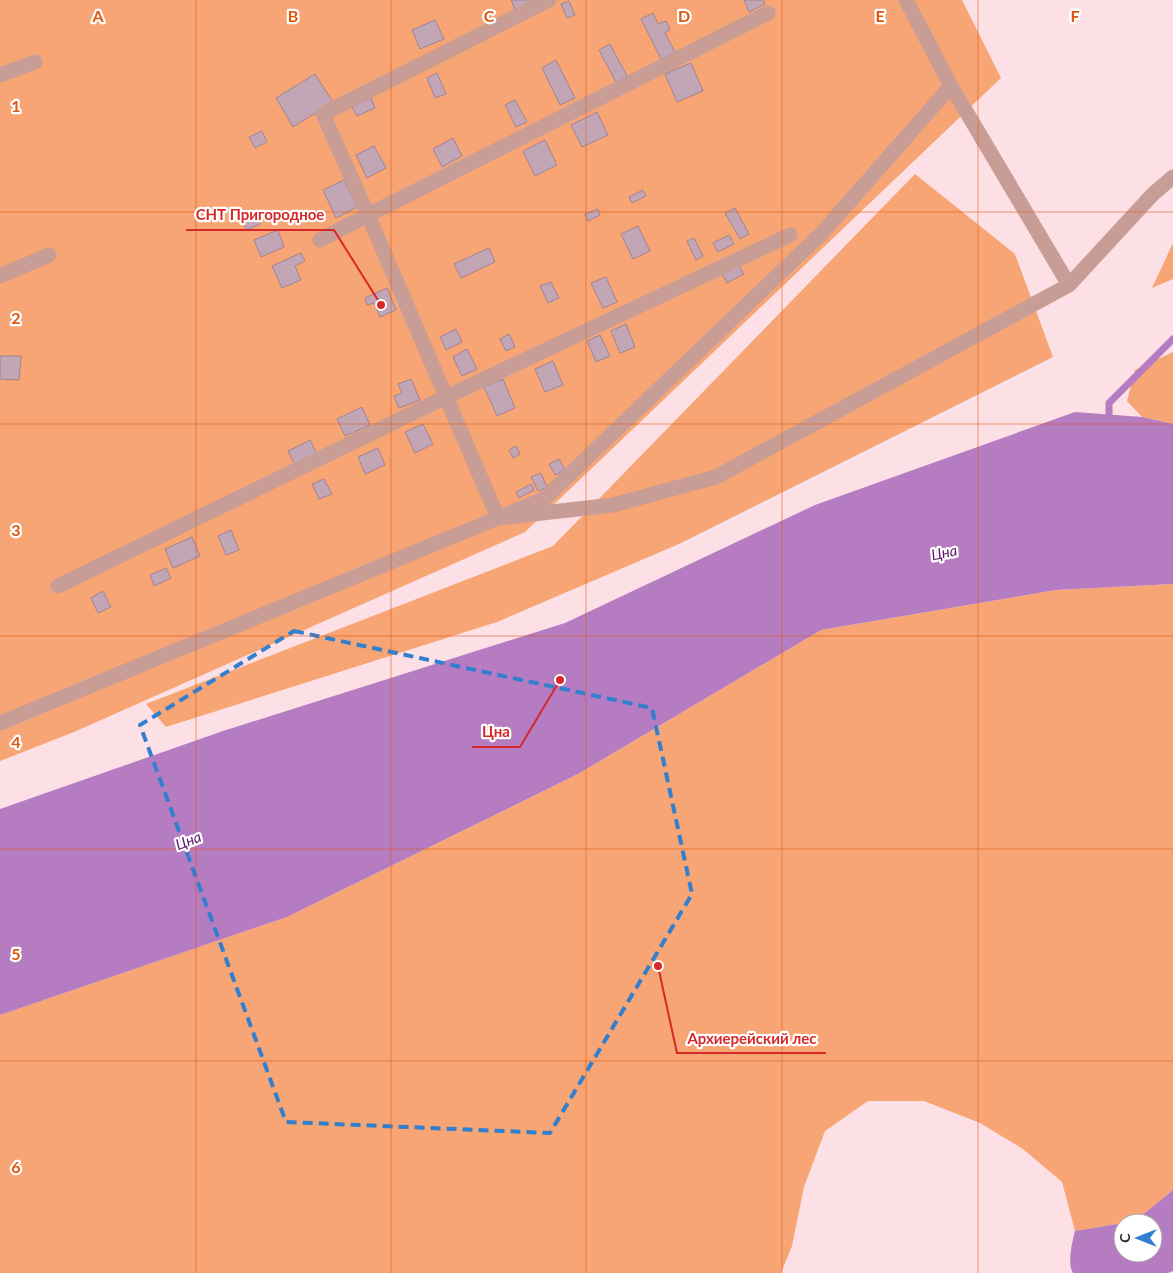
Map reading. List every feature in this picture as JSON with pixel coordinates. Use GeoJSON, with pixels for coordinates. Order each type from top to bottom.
{"type":"FeatureCollection","features":[{"type":"Feature","properties":{"kind":"lane"},"geometry":{"type":"LineString","coordinates":[[498,518],[368,215],[322,114],[549,0]]}},
{"type":"Feature","properties":{"kind":"lane"},"geometry":{"type":"LineString","coordinates":[[906,0],[951,86],[1069,285]]}},
{"type":"Feature","properties":{"kind":"lane"},"geometry":{"type":"LineString","coordinates":[[320,240],[768,13]]}},
{"type":"Feature","properties":{"kind":"lane"},"geometry":{"type":"LineString","coordinates":[[0,75],[35,62]]}},
{"type":"Feature","properties":{"kind":"lane"},"geometry":{"type":"LineString","coordinates":[[0,723],[544,499],[822,233],[951,86]]}},
{"type":"Feature","properties":{"kind":"lane"},"geometry":{"type":"LineString","coordinates":[[498,518],[614,504],[716,477],[1069,285],[1153,194],[1173,177]]}},
{"type":"Feature","properties":{"kind":"lane"},"geometry":{"type":"LineString","coordinates":[[58,586],[446,397],[790,235]]}},
{"type":"Feature","properties":{"kind":"lane"},"geometry":{"type":"LineString","coordinates":[[0,276],[49,255]]}},
{"type":"Feature","properties":{"kind":"highlighted area"},"geometry":{"type":"Polygon","coordinates":[[[294,631],[652,708],[692,894],[550,1133],[286,1122],[140,725],[294,631]]]}},
{"type":"Feature","properties":{"kind":"shaded area"},"geometry":{"type":"Polygon","coordinates":[[[0,0],[962,0],[1001,78],[525,532],[74,732],[0,761],[0,0]]]}},
{"type":"Feature","properties":{"kind":"shaded area"},"geometry":{"type":"Polygon","coordinates":[[[915,174],[1015,254],[1053,357],[679,544],[497,622],[166,727],[146,704],[553,546],[915,174]]]}},
{"type":"Feature","properties":{"kind":"shaded area"},"geometry":{"type":"Polygon","coordinates":[[[1173,243],[1173,279],[1152,288],[1173,243]]]}},
{"type":"Feature","properties":{"kind":"shaded area"},"geometry":{"type":"Polygon","coordinates":[[[1173,352],[1173,424],[1142,417],[1127,401],[1135,370],[1173,352]]]}},
{"type":"Feature","properties":{"kind":"shaded area"},"geometry":{"type":"Polygon","coordinates":[[[1173,584],[1173,1190],[1145,1213],[1113,1213],[1113,1225],[1075,1231],[1062,1182],[1023,1149],[980,1123],[924,1101],[868,1101],[825,1131],[804,1187],[792,1246],[781,1273],[0,1273],[0,1015],[287,917],[578,774],[821,630],[1056,590],[1173,584]]]}},
{"type":"Feature","properties":{"kind":"water","name":"Цна"},"geometry":{"type":"Polygon","coordinates":[[[1075,412],[1142,417],[1173,424],[1173,584],[1056,590],[821,630],[578,774],[287,917],[0,1015],[0,809],[223,731],[565,623],[815,505],[1075,412]]]}},
{"type":"Feature","properties":{"kind":"water"},"geometry":{"type":"Polygon","coordinates":[[[1173,1190],[1173,1271],[1168,1273],[1073,1273],[1070,1258],[1075,1231],[1113,1225],[1113,1263],[1163,1263],[1163,1213],[1145,1213],[1173,1190]]]}},
{"type":"Feature","properties":{"kind":"building"},"geometry":{"type":"Polygon","coordinates":[[[511,0],[536,0],[516,12],[511,0]]]}},
{"type":"Feature","properties":{"kind":"building"},"geometry":{"type":"Polygon","coordinates":[[[744,0],[763,0],[765,4],[749,12],[744,0]]]}},
{"type":"Feature","properties":{"kind":"building"},"geometry":{"type":"Polygon","coordinates":[[[569,1],[575,15],[567,18],[561,4],[569,1]]]}},
{"type":"Feature","properties":{"kind":"building"},"geometry":{"type":"Polygon","coordinates":[[[653,13],[658,24],[666,21],[670,30],[665,33],[675,52],[661,59],[641,19],[653,13]]]}},
{"type":"Feature","properties":{"kind":"building"},"geometry":{"type":"Polygon","coordinates":[[[435,20],[444,39],[420,49],[412,30],[435,20]]]}},
{"type":"Feature","properties":{"kind":"building"},"geometry":{"type":"Polygon","coordinates":[[[610,44],[627,76],[616,82],[599,50],[610,44]]]}},
{"type":"Feature","properties":{"kind":"building"},"geometry":{"type":"Polygon","coordinates":[[[556,60],[575,98],[560,105],[542,68],[556,60]]]}},
{"type":"Feature","properties":{"kind":"building"},"geometry":{"type":"Polygon","coordinates":[[[691,63],[703,91],[677,102],[665,74],[691,63]]]}},
{"type":"Feature","properties":{"kind":"building"},"geometry":{"type":"Polygon","coordinates":[[[437,73],[446,94],[435,98],[427,78],[437,73]]]}},
{"type":"Feature","properties":{"kind":"building"},"geometry":{"type":"Polygon","coordinates":[[[315,74],[333,102],[293,127],[276,98],[315,74]]]}},
{"type":"Feature","properties":{"kind":"building"},"geometry":{"type":"Polygon","coordinates":[[[371,98],[375,108],[357,116],[352,107],[371,98]]]}},
{"type":"Feature","properties":{"kind":"building"},"geometry":{"type":"Polygon","coordinates":[[[515,100],[527,122],[516,127],[505,105],[515,100]]]}},
{"type":"Feature","properties":{"kind":"building"},"geometry":{"type":"Polygon","coordinates":[[[597,112],[608,135],[582,147],[571,125],[597,112]]]}},
{"type":"Feature","properties":{"kind":"building"},"geometry":{"type":"Polygon","coordinates":[[[262,131],[267,142],[255,148],[249,137],[262,131]]]}},
{"type":"Feature","properties":{"kind":"building"},"geometry":{"type":"Polygon","coordinates":[[[453,138],[462,156],[442,167],[433,149],[453,138]]]}},
{"type":"Feature","properties":{"kind":"building"},"geometry":{"type":"Polygon","coordinates":[[[545,140],[557,165],[535,176],[523,151],[545,140]]]}},
{"type":"Feature","properties":{"kind":"building"},"geometry":{"type":"Polygon","coordinates":[[[374,146],[386,168],[367,178],[356,155],[374,146]]]}},
{"type":"Feature","properties":{"kind":"building"},"geometry":{"type":"Polygon","coordinates":[[[344,180],[357,207],[336,218],[323,190],[344,180]]]}},
{"type":"Feature","properties":{"kind":"building"},"geometry":{"type":"Polygon","coordinates":[[[643,190],[646,196],[632,203],[629,197],[643,190]]]}},
{"type":"Feature","properties":{"kind":"building"},"geometry":{"type":"Polygon","coordinates":[[[735,208],[749,234],[740,239],[725,213],[735,208]]]}},
{"type":"Feature","properties":{"kind":"building"},"geometry":{"type":"Polygon","coordinates":[[[598,209],[600,215],[588,221],[585,214],[598,209]]]}},
{"type":"Feature","properties":{"kind":"building"},"geometry":{"type":"Polygon","coordinates":[[[254,211],[260,224],[247,230],[241,218],[254,211]]]}},
{"type":"Feature","properties":{"kind":"building"},"geometry":{"type":"Polygon","coordinates":[[[638,226],[650,251],[633,259],[621,234],[638,226]]]}},
{"type":"Feature","properties":{"kind":"building"},"geometry":{"type":"Polygon","coordinates":[[[278,230],[284,247],[261,257],[254,240],[278,230]]]}},
{"type":"Feature","properties":{"kind":"building"},"geometry":{"type":"Polygon","coordinates":[[[729,235],[734,244],[718,252],[713,243],[729,235]]]}},
{"type":"Feature","properties":{"kind":"building"},"geometry":{"type":"Polygon","coordinates":[[[694,238],[703,256],[696,260],[687,241],[694,238]]]}},
{"type":"Feature","properties":{"kind":"building"},"geometry":{"type":"Polygon","coordinates":[[[489,248],[495,262],[461,278],[454,264],[489,248]]]}},
{"type":"Feature","properties":{"kind":"building"},"geometry":{"type":"Polygon","coordinates":[[[301,253],[305,261],[295,266],[301,280],[282,288],[272,266],[301,253]]]}},
{"type":"Feature","properties":{"kind":"building"},"geometry":{"type":"Polygon","coordinates":[[[736,261],[744,274],[727,283],[720,270],[736,261]]]}},
{"type":"Feature","properties":{"kind":"building"},"geometry":{"type":"Polygon","coordinates":[[[606,277],[617,302],[603,308],[591,283],[606,277]]]}},
{"type":"Feature","properties":{"kind":"building"},"geometry":{"type":"Polygon","coordinates":[[[551,282],[559,298],[548,303],[540,286],[551,282]]]}},
{"type":"Feature","properties":{"kind":"building"},"geometry":{"type":"Polygon","coordinates":[[[387,288],[396,310],[380,317],[374,303],[367,305],[365,298],[387,288]]]}},
{"type":"Feature","properties":{"kind":"building"},"geometry":{"type":"Polygon","coordinates":[[[626,324],[635,347],[620,353],[611,331],[626,324]]]}},
{"type":"Feature","properties":{"kind":"building"},"geometry":{"type":"Polygon","coordinates":[[[456,329],[462,342],[446,350],[440,337],[456,329]]]}},
{"type":"Feature","properties":{"kind":"building"},"geometry":{"type":"Polygon","coordinates":[[[509,334],[515,347],[506,351],[500,339],[509,334]]]}},
{"type":"Feature","properties":{"kind":"building"},"geometry":{"type":"Polygon","coordinates":[[[600,335],[610,356],[596,362],[587,341],[600,335]]]}},
{"type":"Feature","properties":{"kind":"building"},"geometry":{"type":"Polygon","coordinates":[[[467,349],[477,369],[462,376],[453,357],[467,349]]]}},
{"type":"Feature","properties":{"kind":"building"},"geometry":{"type":"Polygon","coordinates":[[[0,356],[21,356],[19,380],[0,379],[0,356]]]}},
{"type":"Feature","properties":{"kind":"building"},"geometry":{"type":"Polygon","coordinates":[[[553,361],[563,385],[545,392],[535,369],[553,361]]]}},
{"type":"Feature","properties":{"kind":"building"},"geometry":{"type":"Polygon","coordinates":[[[411,379],[420,400],[399,408],[394,396],[402,393],[398,384],[411,379]]]}},
{"type":"Feature","properties":{"kind":"building"},"geometry":{"type":"Polygon","coordinates":[[[503,379],[515,408],[497,416],[484,387],[503,379]]]}},
{"type":"Feature","properties":{"kind":"building"},"geometry":{"type":"Polygon","coordinates":[[[362,407],[370,425],[345,436],[337,419],[362,407]]]}},
{"type":"Feature","properties":{"kind":"building"},"geometry":{"type":"Polygon","coordinates":[[[423,424],[433,444],[415,453],[405,432],[423,424]]]}},
{"type":"Feature","properties":{"kind":"building"},"geometry":{"type":"Polygon","coordinates":[[[310,440],[317,454],[295,465],[288,451],[310,440]]]}},
{"type":"Feature","properties":{"kind":"building"},"geometry":{"type":"Polygon","coordinates":[[[516,446],[520,454],[513,458],[509,450],[516,446]]]}},
{"type":"Feature","properties":{"kind":"building"},"geometry":{"type":"Polygon","coordinates":[[[378,448],[385,465],[365,474],[358,457],[378,448]]]}},
{"type":"Feature","properties":{"kind":"building"},"geometry":{"type":"Polygon","coordinates":[[[559,459],[565,470],[555,475],[549,464],[559,459]]]}},
{"type":"Feature","properties":{"kind":"building"},"geometry":{"type":"Polygon","coordinates":[[[541,473],[547,487],[538,491],[531,477],[541,473]]]}},
{"type":"Feature","properties":{"kind":"building"},"geometry":{"type":"Polygon","coordinates":[[[324,479],[332,494],[319,499],[312,484],[324,479]]]}},
{"type":"Feature","properties":{"kind":"building"},"geometry":{"type":"Polygon","coordinates":[[[531,484],[534,490],[519,498],[516,492],[531,484]]]}},
{"type":"Feature","properties":{"kind":"building"},"geometry":{"type":"Polygon","coordinates":[[[231,530],[239,550],[226,555],[218,536],[231,530]]]}},
{"type":"Feature","properties":{"kind":"building"},"geometry":{"type":"Polygon","coordinates":[[[192,537],[200,556],[173,568],[165,549],[192,537]]]}},
{"type":"Feature","properties":{"kind":"building"},"geometry":{"type":"Polygon","coordinates":[[[166,568],[171,578],[154,586],[150,575],[166,568]]]}},
{"type":"Feature","properties":{"kind":"building"},"geometry":{"type":"Polygon","coordinates":[[[103,591],[111,607],[98,613],[91,598],[103,591]]]}},
{"type":"Feature","properties":{"kind":"waterway"},"geometry":{"type":"LineString","coordinates":[[1109,422],[1109,403],[1173,339]]}},
{"type":"Feature","properties":{"kind":"place","name":"СНТ Пригородное"},"geometry":{"type":"Point","coordinates":[381,305]}},
{"type":"Feature","properties":{"kind":"place","name":"Цна"},"geometry":{"type":"Point","coordinates":[560,680]}},
{"type":"Feature","properties":{"kind":"place","name":"Архиерейский лес"},"geometry":{"type":"Point","coordinates":[658,966]}}]}
